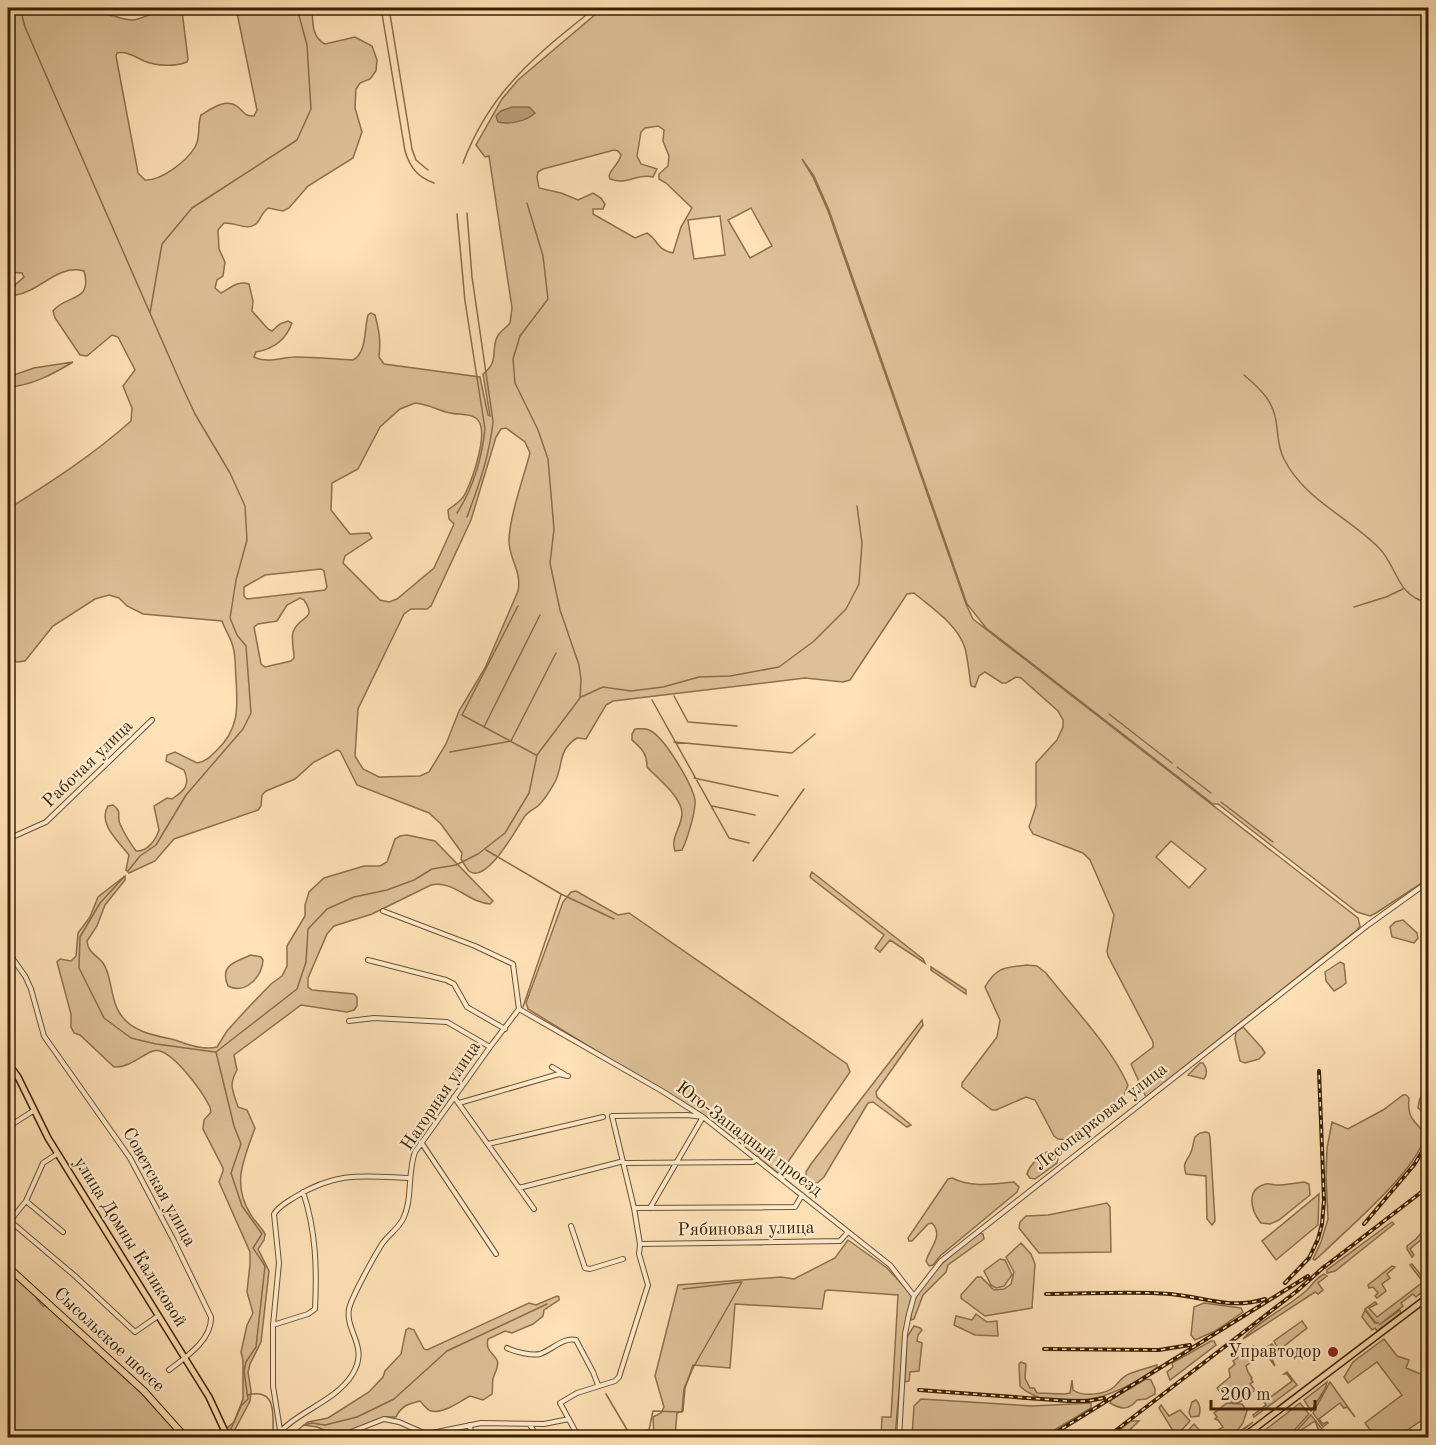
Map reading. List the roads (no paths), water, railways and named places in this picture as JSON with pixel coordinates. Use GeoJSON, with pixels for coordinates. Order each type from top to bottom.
{"type":"FeatureCollection","features":[{"type":"Feature","properties":{"kind":"highway","name":"Сысольское шоссе"},"geometry":{"type":"LineString","coordinates":[[8,1267],[144,1391],[186,1437]]}},
{"type":"Feature","properties":{"kind":"main road","name":"улица Домны Каликовой"},"geometry":{"type":"LineString","coordinates":[[8,1063],[18,1077],[33,1111],[57,1154],[209,1397],[228,1437]]}},
{"type":"Feature","properties":{"kind":"main road"},"geometry":{"type":"LineString","coordinates":[[1242,1437],[1428,1297]]}},
{"type":"Feature","properties":{"kind":"street","name":"Рабочая улица"},"geometry":{"type":"LineString","coordinates":[[8,839],[46,822],[152,720]]}},
{"type":"Feature","properties":{"kind":"street","name":"Лесопарковая улица"},"geometry":{"type":"LineString","coordinates":[[898,1437],[905,1334],[914,1296],[927,1277],[949,1254],[1360,932],[1428,882]]}},
{"type":"Feature","properties":{"kind":"street"},"geometry":{"type":"LineString","coordinates":[[383,910],[475,946],[513,964],[519,1009]]}},
{"type":"Feature","properties":{"kind":"street","name":"Советская улица"},"geometry":{"type":"LineString","coordinates":[[8,952],[31,989],[44,1036],[130,1158],[211,1317],[208,1334],[170,1370]]}},
{"type":"Feature","properties":{"kind":"street"},"geometry":{"type":"LineString","coordinates":[[368,960],[454,984],[467,1007],[505,1029]]}},
{"type":"Feature","properties":{"kind":"street","name":"Юго-Западный проезд"},"geometry":{"type":"LineString","coordinates":[[519,1009],[703,1117],[890,1265],[914,1296]]}},
{"type":"Feature","properties":{"kind":"street","name":"Нагорная улица"},"geometry":{"type":"LineString","coordinates":[[275,1437],[280,1430],[321,1402],[352,1375],[358,1349],[349,1320],[349,1305],[383,1243],[403,1218],[407,1206],[412,1161],[421,1143],[519,1009]]}},
{"type":"Feature","properties":{"kind":"street"},"geometry":{"type":"LineString","coordinates":[[349,1021],[374,1018],[447,1022],[490,1047]]}},
{"type":"Feature","properties":{"kind":"street"},"geometry":{"type":"LineString","coordinates":[[459,1103],[559,1074],[567,1076],[552,1067]]}},
{"type":"Feature","properties":{"kind":"street"},"geometry":{"type":"LineString","coordinates":[[454,1097],[534,1209]]}},
{"type":"Feature","properties":{"kind":"street"},"geometry":{"type":"LineString","coordinates":[[8,1127],[33,1111]]}},
{"type":"Feature","properties":{"kind":"street"},"geometry":{"type":"LineString","coordinates":[[579,1437],[560,1403],[598,1385],[615,1381],[619,1377],[648,1285],[639,1254],[640,1244],[634,1208],[612,1116],[687,1115],[703,1117],[650,1208]]}},
{"type":"Feature","properties":{"kind":"street"},"geometry":{"type":"LineString","coordinates":[[488,1144],[603,1117]]}},
{"type":"Feature","properties":{"kind":"street"},"geometry":{"type":"LineString","coordinates":[[421,1143],[496,1254]]}},
{"type":"Feature","properties":{"kind":"street"},"geometry":{"type":"LineString","coordinates":[[57,1154],[43,1163],[26,1201],[10,1221],[68,1269],[135,1332],[158,1316]]}},
{"type":"Feature","properties":{"kind":"street"},"geometry":{"type":"LineString","coordinates":[[519,1188],[622,1163],[753,1162],[757,1159]]}},
{"type":"Feature","properties":{"kind":"street"},"geometry":{"type":"LineString","coordinates":[[280,1430],[273,1386],[273,1325],[279,1263],[274,1214],[303,1192],[340,1177],[409,1178]]}},
{"type":"Feature","properties":{"kind":"street"},"geometry":{"type":"LineString","coordinates":[[273,1325],[308,1314],[315,1309],[314,1230],[303,1192]]}},
{"type":"Feature","properties":{"kind":"street"},"geometry":{"type":"LineString","coordinates":[[634,1208],[795,1207],[802,1195]]}},
{"type":"Feature","properties":{"kind":"street"},"geometry":{"type":"LineString","coordinates":[[26,1201],[63,1232]]}},
{"type":"Feature","properties":{"kind":"street"},"geometry":{"type":"LineString","coordinates":[[571,1226],[586,1269],[623,1259]]}},
{"type":"Feature","properties":{"kind":"street","name":"Рябиновая улица"},"geometry":{"type":"LineString","coordinates":[[640,1244],[840,1241],[848,1232]]}},
{"type":"Feature","properties":{"kind":"street"},"geometry":{"type":"LineString","coordinates":[[507,1348],[514,1352],[539,1355],[563,1342],[576,1340],[598,1385]]}},
{"type":"Feature","properties":{"kind":"street"},"geometry":{"type":"LineString","coordinates":[[314,1437],[342,1436],[384,1419],[399,1422],[424,1435],[494,1422],[530,1425],[550,1424],[569,1419]]}},
{"type":"Feature","properties":{"kind":"street"},"geometry":{"type":"LineString","coordinates":[[469,1425],[474,1437]]}},
{"type":"Feature","properties":{"kind":"street"},"geometry":{"type":"LineString","coordinates":[[530,1425],[538,1437]]}},
{"type":"Feature","properties":{"kind":"waterway"},"geometry":{"type":"LineString","coordinates":[[20,8],[25,27],[181,384],[195,414],[230,473],[245,506],[247,540],[236,580],[230,618],[237,635],[246,646],[251,713],[243,729],[186,795],[156,845],[140,856],[128,871]]}},
{"type":"Feature","properties":{"kind":"waterway"},"geometry":{"type":"LineString","coordinates":[[150,313],[162,244],[192,208],[297,140],[311,109],[307,45],[295,8]]}},
{"type":"Feature","properties":{"kind":"waterway"},"geometry":{"type":"LineString","coordinates":[[381,8],[405,151],[415,171],[434,183]]}},
{"type":"Feature","properties":{"kind":"waterway"},"geometry":{"type":"LineString","coordinates":[[389,8],[412,149],[416,160],[428,170]]}},
{"type":"Feature","properties":{"kind":"waterway"},"geometry":{"type":"LineString","coordinates":[[463,163],[474,138],[501,94],[535,58],[595,8]]}},
{"type":"Feature","properties":{"kind":"waterway"},"geometry":{"type":"LineString","coordinates":[[1422,16],[1428,17]]}},
{"type":"Feature","properties":{"kind":"waterway"},"geometry":{"type":"LineString","coordinates":[[230,1431],[241,1406],[248,1399],[244,1371],[246,1362],[256,1347],[265,1266],[253,1248],[262,1234],[242,1206],[231,1173],[241,1144],[234,1126],[216,1052],[297,989],[306,962],[308,929],[327,909],[354,897],[387,890],[414,880],[432,869],[456,865],[478,854],[505,833],[529,793],[537,755],[580,698],[579,665],[560,610],[550,563],[554,529],[548,459],[538,430],[515,383],[513,359],[520,336],[548,299],[543,256],[527,203]]}},
{"type":"Feature","properties":{"kind":"waterway"},"geometry":{"type":"LineString","coordinates":[[467,213],[472,277],[493,421],[487,457],[467,517]]}},
{"type":"Feature","properties":{"kind":"waterway"},"geometry":{"type":"LineString","coordinates":[[457,214],[465,301],[485,429],[476,472],[457,513]]}},
{"type":"Feature","properties":{"kind":"waterway"},"geometry":{"type":"LineString","coordinates":[[1244,375],[1271,404],[1276,419],[1281,452],[1293,473],[1315,497],[1378,547],[1409,594],[1428,603]]}},
{"type":"Feature","properties":{"kind":"waterway"},"geometry":{"type":"LineString","coordinates":[[581,697],[603,687],[631,691],[663,687],[699,677],[730,676],[779,667],[814,641],[846,609],[859,584],[862,543],[857,506]]}},
{"type":"Feature","properties":{"kind":"waterway"},"geometry":{"type":"LineString","coordinates":[[1354,607],[1403,589]]}},
{"type":"Feature","properties":{"kind":"waterway"},"geometry":{"type":"LineString","coordinates":[[518,606],[462,715],[536,755]]}},
{"type":"Feature","properties":{"kind":"waterway"},"geometry":{"type":"LineString","coordinates":[[484,727],[540,615]]}},
{"type":"Feature","properties":{"kind":"waterway"},"geometry":{"type":"LineString","coordinates":[[450,752],[511,741],[556,653]]}},
{"type":"Feature","properties":{"kind":"waterway"},"geometry":{"type":"LineString","coordinates":[[674,696],[688,722],[737,726]]}},
{"type":"Feature","properties":{"kind":"waterway"},"geometry":{"type":"LineString","coordinates":[[652,700],[729,838],[749,843]]}},
{"type":"Feature","properties":{"kind":"waterway"},"geometry":{"type":"LineString","coordinates":[[1109,714],[1172,763]]}},
{"type":"Feature","properties":{"kind":"waterway"},"geometry":{"type":"LineString","coordinates":[[674,742],[792,753],[815,734]]}},
{"type":"Feature","properties":{"kind":"waterway"},"geometry":{"type":"LineString","coordinates":[[1177,767],[1211,793]]}},
{"type":"Feature","properties":{"kind":"waterway"},"geometry":{"type":"LineString","coordinates":[[694,778],[778,796]]}},
{"type":"Feature","properties":{"kind":"waterway"},"geometry":{"type":"LineString","coordinates":[[753,861],[804,789]]}},
{"type":"Feature","properties":{"kind":"waterway"},"geometry":{"type":"LineString","coordinates":[[1221,802],[1273,842]]}},
{"type":"Feature","properties":{"kind":"waterway"},"geometry":{"type":"LineString","coordinates":[[712,806],[755,815]]}},
{"type":"Feature","properties":{"kind":"waterway"},"geometry":{"type":"LineString","coordinates":[[486,850],[561,894],[614,919]]}},
{"type":"Feature","properties":{"kind":"waterway"},"geometry":{"type":"LineString","coordinates":[[124,877],[100,903],[80,937],[79,968],[104,1018],[131,1038],[156,1044],[215,1052]]}},
{"type":"Feature","properties":{"kind":"waterway"},"geometry":{"type":"LineString","coordinates":[[523,1007],[561,895]]}},
{"type":"Feature","properties":{"kind":"waterway"},"geometry":{"type":"LineString","coordinates":[[606,1394],[629,1433],[649,1430],[653,1411],[682,1412],[684,1389],[693,1368],[742,1282],[683,1289]]}},
{"type":"Feature","properties":{"kind":"waterway"},"geometry":{"type":"LineString","coordinates":[[288,1438],[304,1425],[312,1423],[325,1425],[357,1417],[394,1399],[447,1351],[547,1304]]}},
{"type":"Feature","properties":{"kind":"waterway"},"geometry":{"type":"LineString","coordinates":[[248,1395],[261,1394],[270,1401],[273,1432]]}},
{"type":"Feature","properties":{"kind":"waterway"},"geometry":{"type":"LineString","coordinates":[[205,1438],[208,1432],[212,1431],[222,1437]]}},
{"type":"Feature","properties":{"kind":"railway"},"geometry":{"type":"LineString","coordinates":[[1285,1283],[1309,1258],[1322,1224],[1324,1200],[1319,1071]]}},
{"type":"Feature","properties":{"kind":"railway"},"geometry":{"type":"LineString","coordinates":[[1364,1224],[1414,1165],[1428,1142]]}},
{"type":"Feature","properties":{"kind":"railway"},"geometry":{"type":"LineString","coordinates":[[1319,1271],[1428,1187]]}},
{"type":"Feature","properties":{"kind":"railway"},"geometry":{"type":"LineString","coordinates":[[1106,1438],[1297,1291],[1325,1266]]}},
{"type":"Feature","properties":{"kind":"railway"},"geometry":{"type":"LineString","coordinates":[[1047,1438],[1308,1276]]}},
{"type":"Feature","properties":{"kind":"railway"},"geometry":{"type":"LineString","coordinates":[[1046,1294],[1155,1293],[1229,1303],[1265,1299]]}},
{"type":"Feature","properties":{"kind":"railway"},"geometry":{"type":"LineString","coordinates":[[1044,1349],[1159,1350],[1190,1345]]}},
{"type":"Feature","properties":{"kind":"railway"},"geometry":{"type":"LineString","coordinates":[[919,1390],[1068,1401],[1104,1398]]}},
{"type":"Feature","properties":{"kind":"place","name":"Управтодор"},"geometry":{"type":"Point","coordinates":[1333,1352]}}]}
